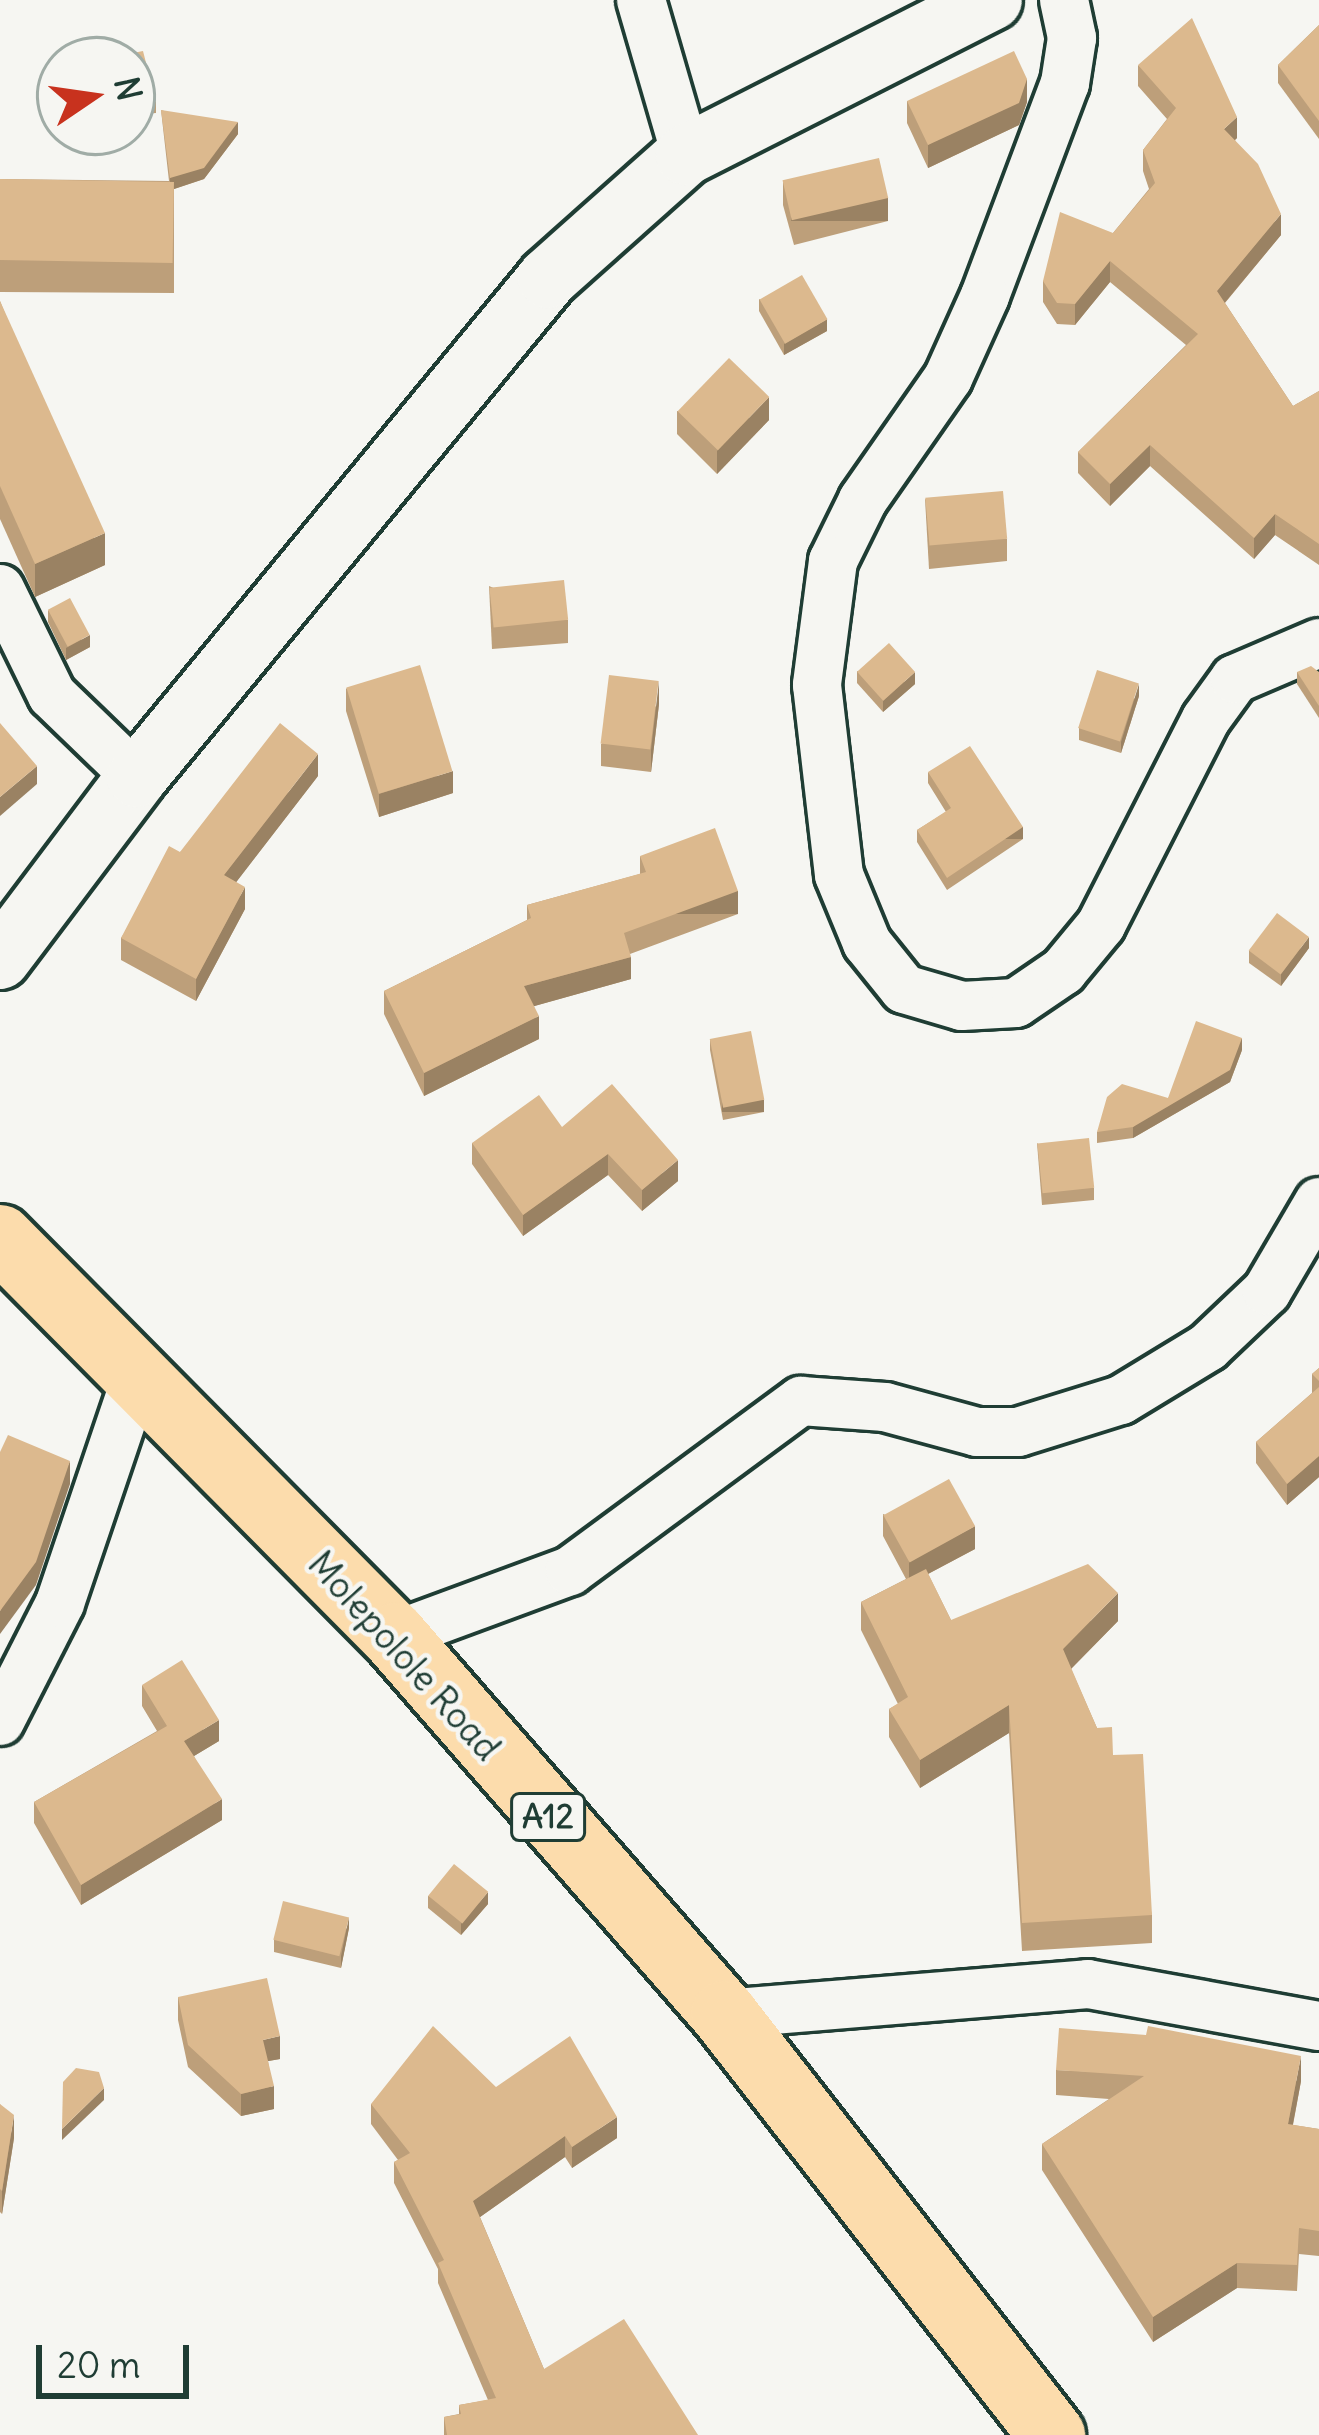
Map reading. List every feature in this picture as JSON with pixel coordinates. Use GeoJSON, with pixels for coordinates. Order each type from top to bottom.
{"type":"FeatureCollection","features":[{"type":"Feature","properties":{"kind":"main road","name":"Molepolole Road"},"geometry":{"type":"LineString","coordinates":[[0,1238],[394,1636],[724,2014],[1052,2435]]}},
{"type":"Feature","properties":{"kind":"street"},"geometry":{"type":"LineString","coordinates":[[641,0],[686,155]]}},
{"type":"Feature","properties":{"kind":"street"},"geometry":{"type":"LineString","coordinates":[[0,959],[137,777],[548,278],[686,155],[992,0]]}},
{"type":"Feature","properties":{"kind":"street"},"geometry":{"type":"LineString","coordinates":[[1064,0],[1072,38],[1065,83],[985,296],[948,377],[863,500],[833,562],[817,685],[839,875],[867,943],[904,989],[962,1006],[1016,1003],[1063,971],[1101,925],[1206,719],[1235,679],[1319,643]]}},
{"type":"Feature","properties":{"kind":"street"},"geometry":{"type":"LineString","coordinates":[[0,589],[52,695],[137,777]]}},
{"type":"Feature","properties":{"kind":"street"},"geometry":{"type":"LineString","coordinates":[[394,1636],[570,1571],[801,1401],[885,1407],[977,1432],[1018,1432],[1120,1400],[1208,1347],[1267,1291],[1319,1202]]}},
{"type":"Feature","properties":{"kind":"street"},"geometry":{"type":"LineString","coordinates":[[0,1721],[60,1603],[137,1375]]}},
{"type":"Feature","properties":{"kind":"street"},"geometry":{"type":"LineString","coordinates":[[724,2014],[1088,1984],[1319,2026]]}},
{"type":"Feature","properties":{"kind":"building"},"geometry":{"type":"Polygon","coordinates":[[[1192,18],[1237,117],[1224,129],[1258,164],[1281,214],[1217,291],[1293,406],[1319,391],[1319,544],[1275,514],[1254,538],[1150,445],[1110,484],[1078,452],[1198,334],[1110,261],[1075,304],[1057,303],[1043,281],[1060,212],[1113,233],[1155,183],[1143,150],[1176,108],[1138,65],[1192,18]]]}},
{"type":"Feature","properties":{"kind":"building"},"geometry":{"type":"Polygon","coordinates":[[[1319,25],[1319,121],[1278,65],[1319,25]]]}},
{"type":"Feature","properties":{"kind":"building"},"geometry":{"type":"Polygon","coordinates":[[[1014,51],[1027,79],[1019,103],[928,145],[907,101],[1014,51]]]}},
{"type":"Feature","properties":{"kind":"building"},"geometry":{"type":"Polygon","coordinates":[[[161,110],[238,122],[204,168],[170,178],[161,110]]]}},
{"type":"Feature","properties":{"kind":"building"},"geometry":{"type":"Polygon","coordinates":[[[879,158],[888,198],[792,220],[783,180],[879,158]]]}},
{"type":"Feature","properties":{"kind":"building"},"geometry":{"type":"Polygon","coordinates":[[[0,179],[174,182],[173,263],[0,260],[0,179]]]}},
{"type":"Feature","properties":{"kind":"building"},"geometry":{"type":"Polygon","coordinates":[[[802,275],[828,319],[785,344],[760,300],[802,275]]]}},
{"type":"Feature","properties":{"kind":"building"},"geometry":{"type":"Polygon","coordinates":[[[0,301],[105,533],[35,564],[0,486],[0,301]]]}},
{"type":"Feature","properties":{"kind":"building"},"geometry":{"type":"Polygon","coordinates":[[[729,358],[769,397],[718,450],[678,411],[729,358]]]}},
{"type":"Feature","properties":{"kind":"building"},"geometry":{"type":"Polygon","coordinates":[[[1003,491],[1007,539],[929,546],[925,498],[1003,491]]]}},
{"type":"Feature","properties":{"kind":"building"},"geometry":{"type":"Polygon","coordinates":[[[564,580],[568,620],[494,628],[489,588],[564,580]]]}},
{"type":"Feature","properties":{"kind":"building"},"geometry":{"type":"Polygon","coordinates":[[[70,598],[90,635],[68,647],[48,610],[70,598]]]}},
{"type":"Feature","properties":{"kind":"building"},"geometry":{"type":"Polygon","coordinates":[[[889,643],[915,672],[883,701],[857,672],[889,643]]]}},
{"type":"Feature","properties":{"kind":"building"},"geometry":{"type":"Polygon","coordinates":[[[420,665],[452,771],[379,794],[346,688],[420,665]]]}},
{"type":"Feature","properties":{"kind":"building"},"geometry":{"type":"Polygon","coordinates":[[[1311,666],[1319,672],[1319,706],[1297,672],[1311,666]]]}},
{"type":"Feature","properties":{"kind":"building"},"geometry":{"type":"Polygon","coordinates":[[[1097,670],[1139,684],[1120,742],[1078,728],[1097,670]]]}},
{"type":"Feature","properties":{"kind":"building"},"geometry":{"type":"Polygon","coordinates":[[[609,675],[659,681],[650,750],[601,743],[609,675]]]}},
{"type":"Feature","properties":{"kind":"building"},"geometry":{"type":"Polygon","coordinates":[[[0,723],[37,766],[0,797],[0,723]]]}},
{"type":"Feature","properties":{"kind":"building"},"geometry":{"type":"Polygon","coordinates":[[[280,723],[318,754],[224,875],[245,887],[196,979],[121,938],[169,846],[180,852],[280,723]]]}},
{"type":"Feature","properties":{"kind":"building"},"geometry":{"type":"Polygon","coordinates":[[[970,746],[1023,827],[947,878],[917,830],[951,808],[928,772],[970,746]]]}},
{"type":"Feature","properties":{"kind":"building"},"geometry":{"type":"Polygon","coordinates":[[[715,828],[738,891],[624,933],[631,957],[524,986],[539,1016],[424,1073],[384,991],[531,918],[527,905],[646,872],[640,856],[715,828]]]}},
{"type":"Feature","properties":{"kind":"building"},"geometry":{"type":"Polygon","coordinates":[[[1277,913],[1309,937],[1281,975],[1249,951],[1277,913]]]}},
{"type":"Feature","properties":{"kind":"building"},"geometry":{"type":"Polygon","coordinates":[[[1196,1021],[1242,1038],[1230,1070],[1133,1127],[1097,1132],[1107,1097],[1122,1084],[1168,1098],[1196,1021]]]}},
{"type":"Feature","properties":{"kind":"building"},"geometry":{"type":"Polygon","coordinates":[[[751,1031],[764,1100],[723,1108],[710,1039],[751,1031]]]}},
{"type":"Feature","properties":{"kind":"building"},"geometry":{"type":"Polygon","coordinates":[[[612,1084],[678,1160],[642,1190],[608,1154],[523,1215],[472,1143],[539,1095],[562,1127],[612,1084]]]}},
{"type":"Feature","properties":{"kind":"building"},"geometry":{"type":"Polygon","coordinates":[[[1089,1138],[1094,1188],[1043,1193],[1037,1143],[1089,1138]]]}},
{"type":"Feature","properties":{"kind":"building"},"geometry":{"type":"Polygon","coordinates":[[[1319,1387],[1319,1456],[1287,1484],[1256,1442],[1319,1387]]]}},
{"type":"Feature","properties":{"kind":"building"},"geometry":{"type":"Polygon","coordinates":[[[8,1435],[70,1461],[36,1562],[0,1611],[0,1452],[8,1435]]]}},
{"type":"Feature","properties":{"kind":"building"},"geometry":{"type":"Polygon","coordinates":[[[949,1479],[975,1526],[910,1563],[883,1515],[949,1479]]]}},
{"type":"Feature","properties":{"kind":"building"},"geometry":{"type":"Polygon","coordinates":[[[1088,1564],[1118,1593],[1063,1649],[1097,1728],[1112,1727],[1113,1755],[1143,1754],[1152,1915],[1022,1923],[1009,1705],[920,1760],[889,1709],[908,1697],[861,1602],[926,1569],[951,1620],[1088,1564]]]}},
{"type":"Feature","properties":{"kind":"building"},"geometry":{"type":"Polygon","coordinates":[[[182,1660],[219,1720],[184,1741],[222,1799],[81,1885],[34,1802],[167,1726],[142,1685],[182,1660]]]}},
{"type":"Feature","properties":{"kind":"building"},"geometry":{"type":"Polygon","coordinates":[[[454,1864],[488,1892],[462,1924],[428,1896],[454,1864]]]}},
{"type":"Feature","properties":{"kind":"building"},"geometry":{"type":"Polygon","coordinates":[[[283,1901],[349,1917],[339,1956],[273,1940],[283,1901]]]}},
{"type":"Feature","properties":{"kind":"building"},"geometry":{"type":"Polygon","coordinates":[[[267,1978],[280,2036],[263,2040],[274,2086],[241,2094],[188,2045],[178,1997],[267,1978]]]}},
{"type":"Feature","properties":{"kind":"building"},"geometry":{"type":"Polygon","coordinates":[[[433,2026],[496,2087],[570,2036],[617,2117],[572,2147],[565,2136],[473,2201],[544,2369],[624,2319],[698,2435],[447,2435],[444,2417],[461,2414],[459,2405],[496,2398],[438,2263],[444,2260],[394,2162],[410,2153],[371,2104],[433,2026]]]}},
{"type":"Feature","properties":{"kind":"building"},"geometry":{"type":"Polygon","coordinates":[[[1148,2026],[1301,2056],[1288,2124],[1319,2129],[1319,2231],[1299,2228],[1297,2265],[1237,2263],[1153,2317],[1042,2144],[1144,2076],[1056,2070],[1059,2028],[1146,2035],[1148,2026]]]}},
{"type":"Feature","properties":{"kind":"building"},"geometry":{"type":"Polygon","coordinates":[[[76,2068],[99,2072],[104,2088],[62,2129],[63,2082],[76,2068]]]}},
{"type":"Feature","properties":{"kind":"building"},"geometry":{"type":"Polygon","coordinates":[[[0,2104],[14,2115],[2,2191],[0,2189],[0,2104]]]}}]}
